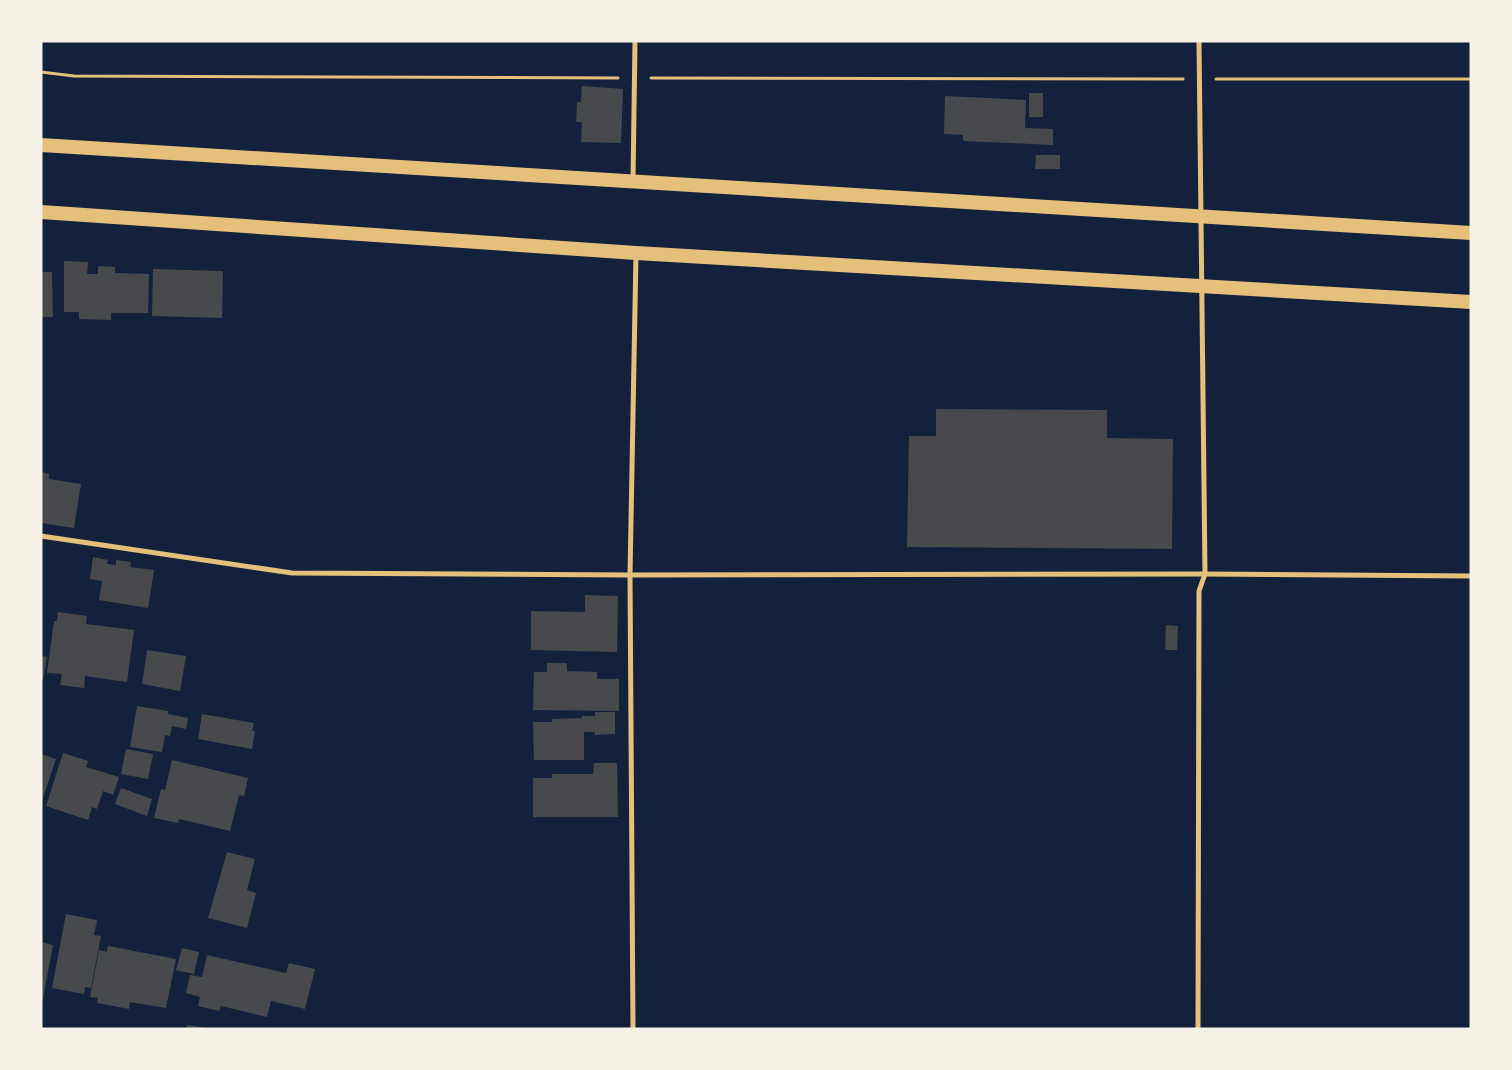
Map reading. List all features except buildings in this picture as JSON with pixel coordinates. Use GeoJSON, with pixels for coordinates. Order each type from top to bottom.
{"type":"FeatureCollection","features":[{"type":"Feature","properties":{"kind":"highway"},"geometry":{"type":"LineString","coordinates":[[41,144],[1471,233]]}},
{"type":"Feature","properties":{"kind":"highway"},"geometry":{"type":"LineString","coordinates":[[41,212],[636,253],[1471,302]]}},
{"type":"Feature","properties":{"kind":"street"},"geometry":{"type":"LineString","coordinates":[[634,182],[635,41]]}},
{"type":"Feature","properties":{"kind":"street"},"geometry":{"type":"LineString","coordinates":[[1198,1029],[1199,591],[1205,574],[1199,41]]}},
{"type":"Feature","properties":{"kind":"street"},"geometry":{"type":"LineString","coordinates":[[633,1029],[630,575],[636,253]]}},
{"type":"Feature","properties":{"kind":"street"},"geometry":{"type":"LineString","coordinates":[[41,536],[292,573],[1471,576]]}},
{"type":"Feature","properties":{"kind":"path"},"geometry":{"type":"LineString","coordinates":[[41,72],[74,76],[1471,79]]}}]}
